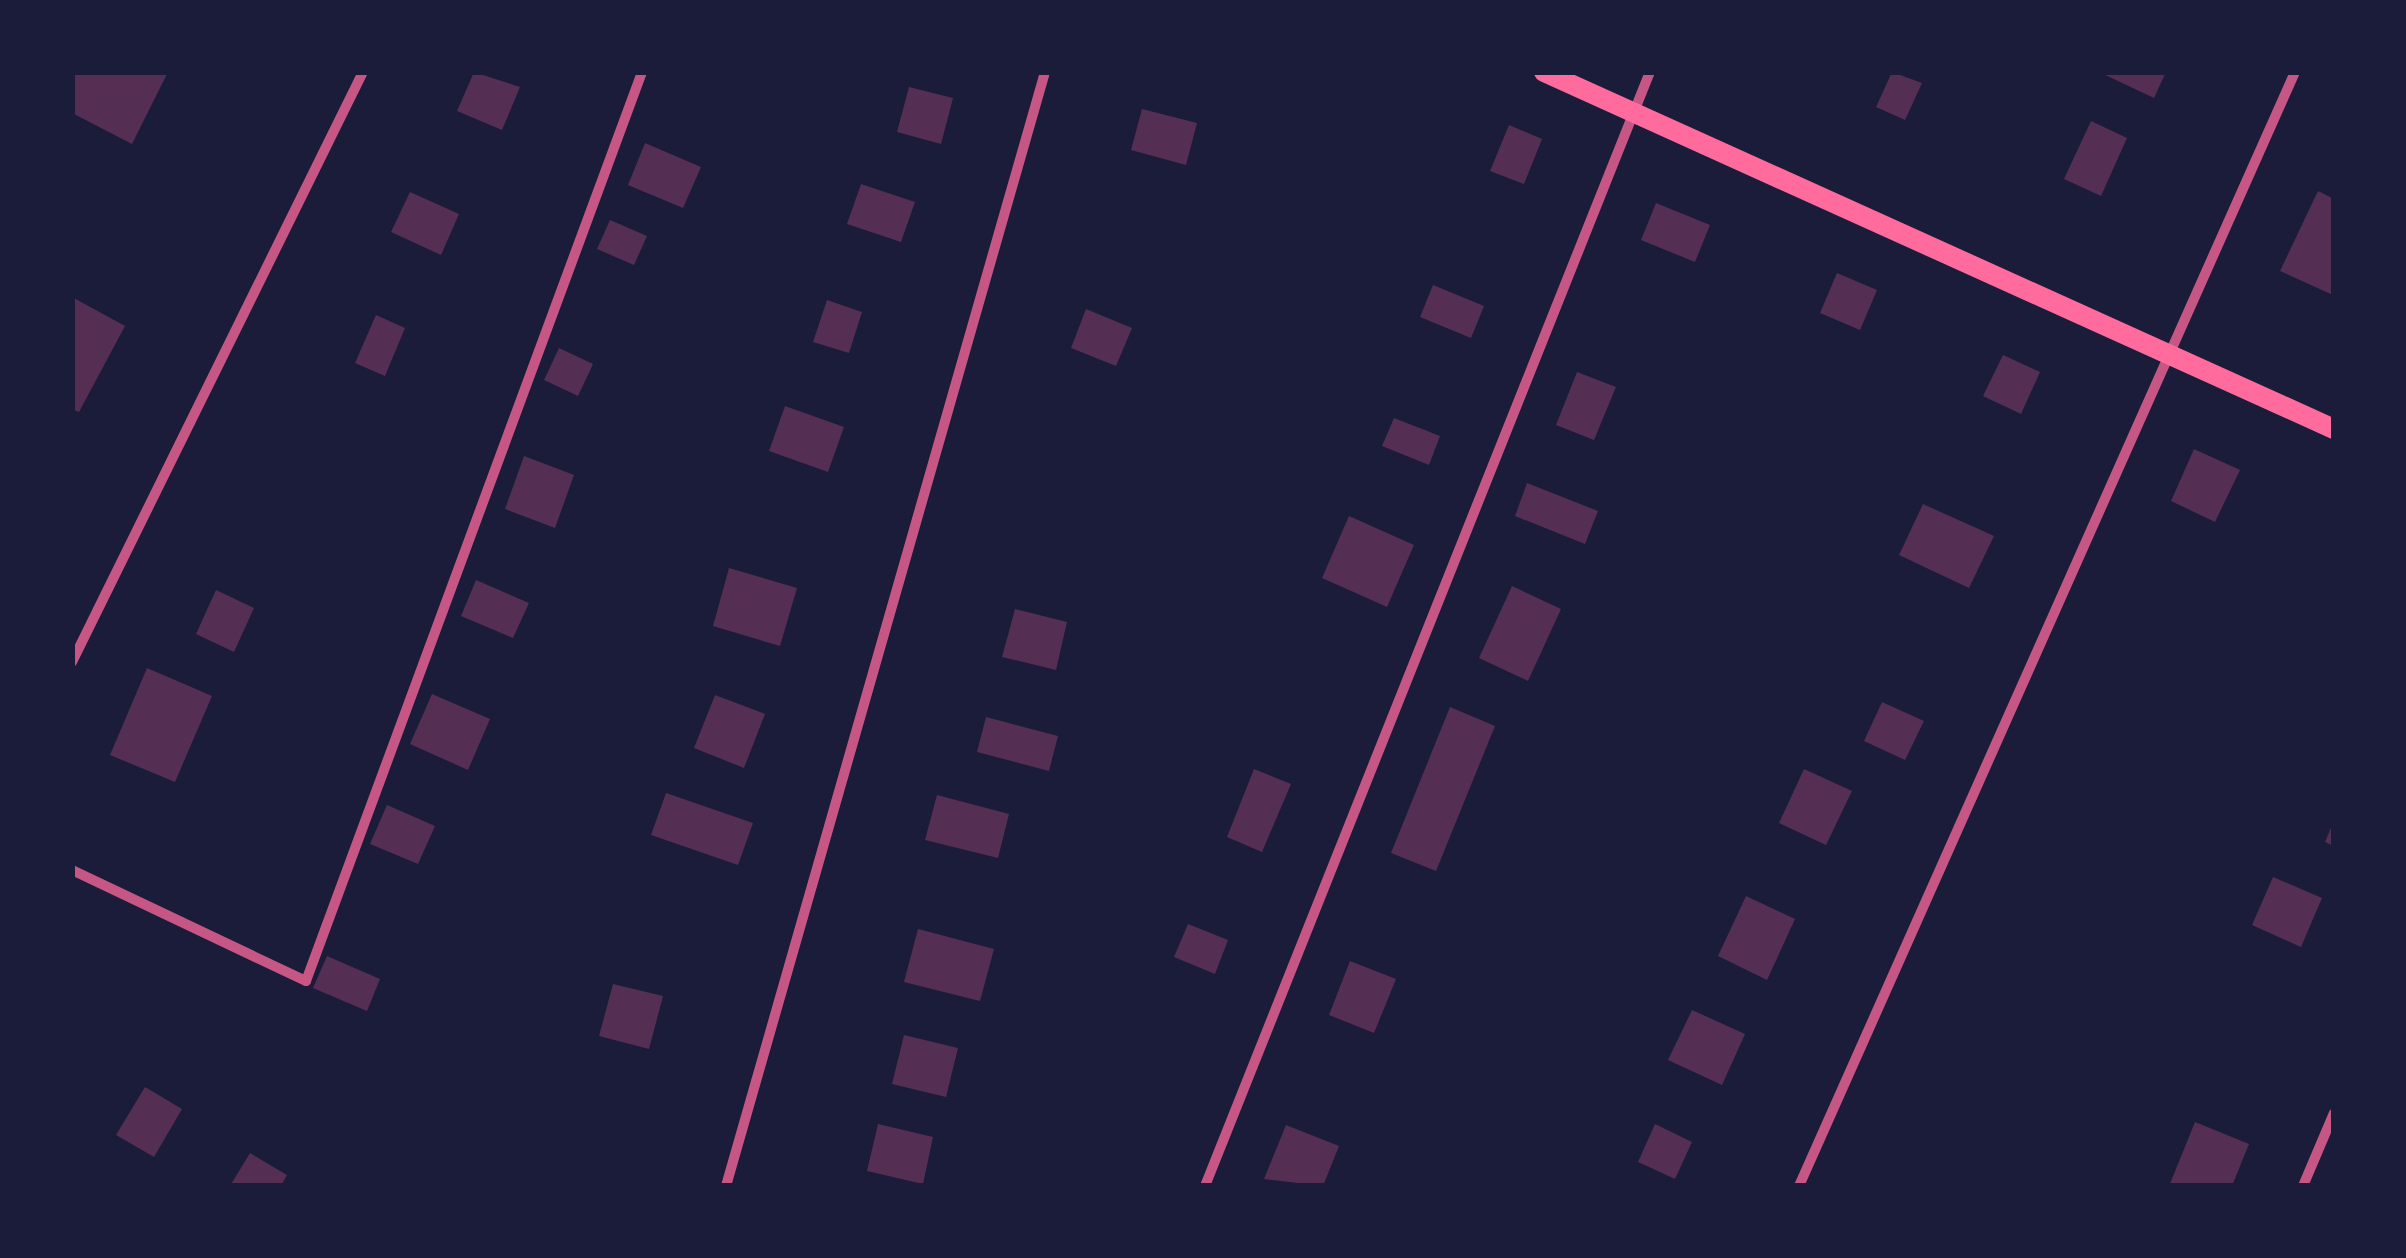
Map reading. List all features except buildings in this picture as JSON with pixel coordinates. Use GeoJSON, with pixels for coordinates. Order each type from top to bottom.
{"type":"FeatureCollection","features":[{"type":"Feature","properties":{"kind":"main road"},"geometry":{"type":"LineString","coordinates":[[1544,72],[2168,358],[2334,429]]}},
{"type":"Feature","properties":{"kind":"street"},"geometry":{"type":"LineString","coordinates":[[72,662],[363,72]]}},
{"type":"Feature","properties":{"kind":"street"},"geometry":{"type":"LineString","coordinates":[[72,870],[306,980],[642,72]]}},
{"type":"Feature","properties":{"kind":"street"},"geometry":{"type":"LineString","coordinates":[[726,1186],[1044,72]]}},
{"type":"Feature","properties":{"kind":"street"},"geometry":{"type":"LineString","coordinates":[[1206,1186],[1650,72]]}},
{"type":"Feature","properties":{"kind":"street"},"geometry":{"type":"LineString","coordinates":[[1798,1186],[2295,72]]}},
{"type":"Feature","properties":{"kind":"street"},"geometry":{"type":"LineString","coordinates":[[2303,1186],[2334,1113]]}}]}
